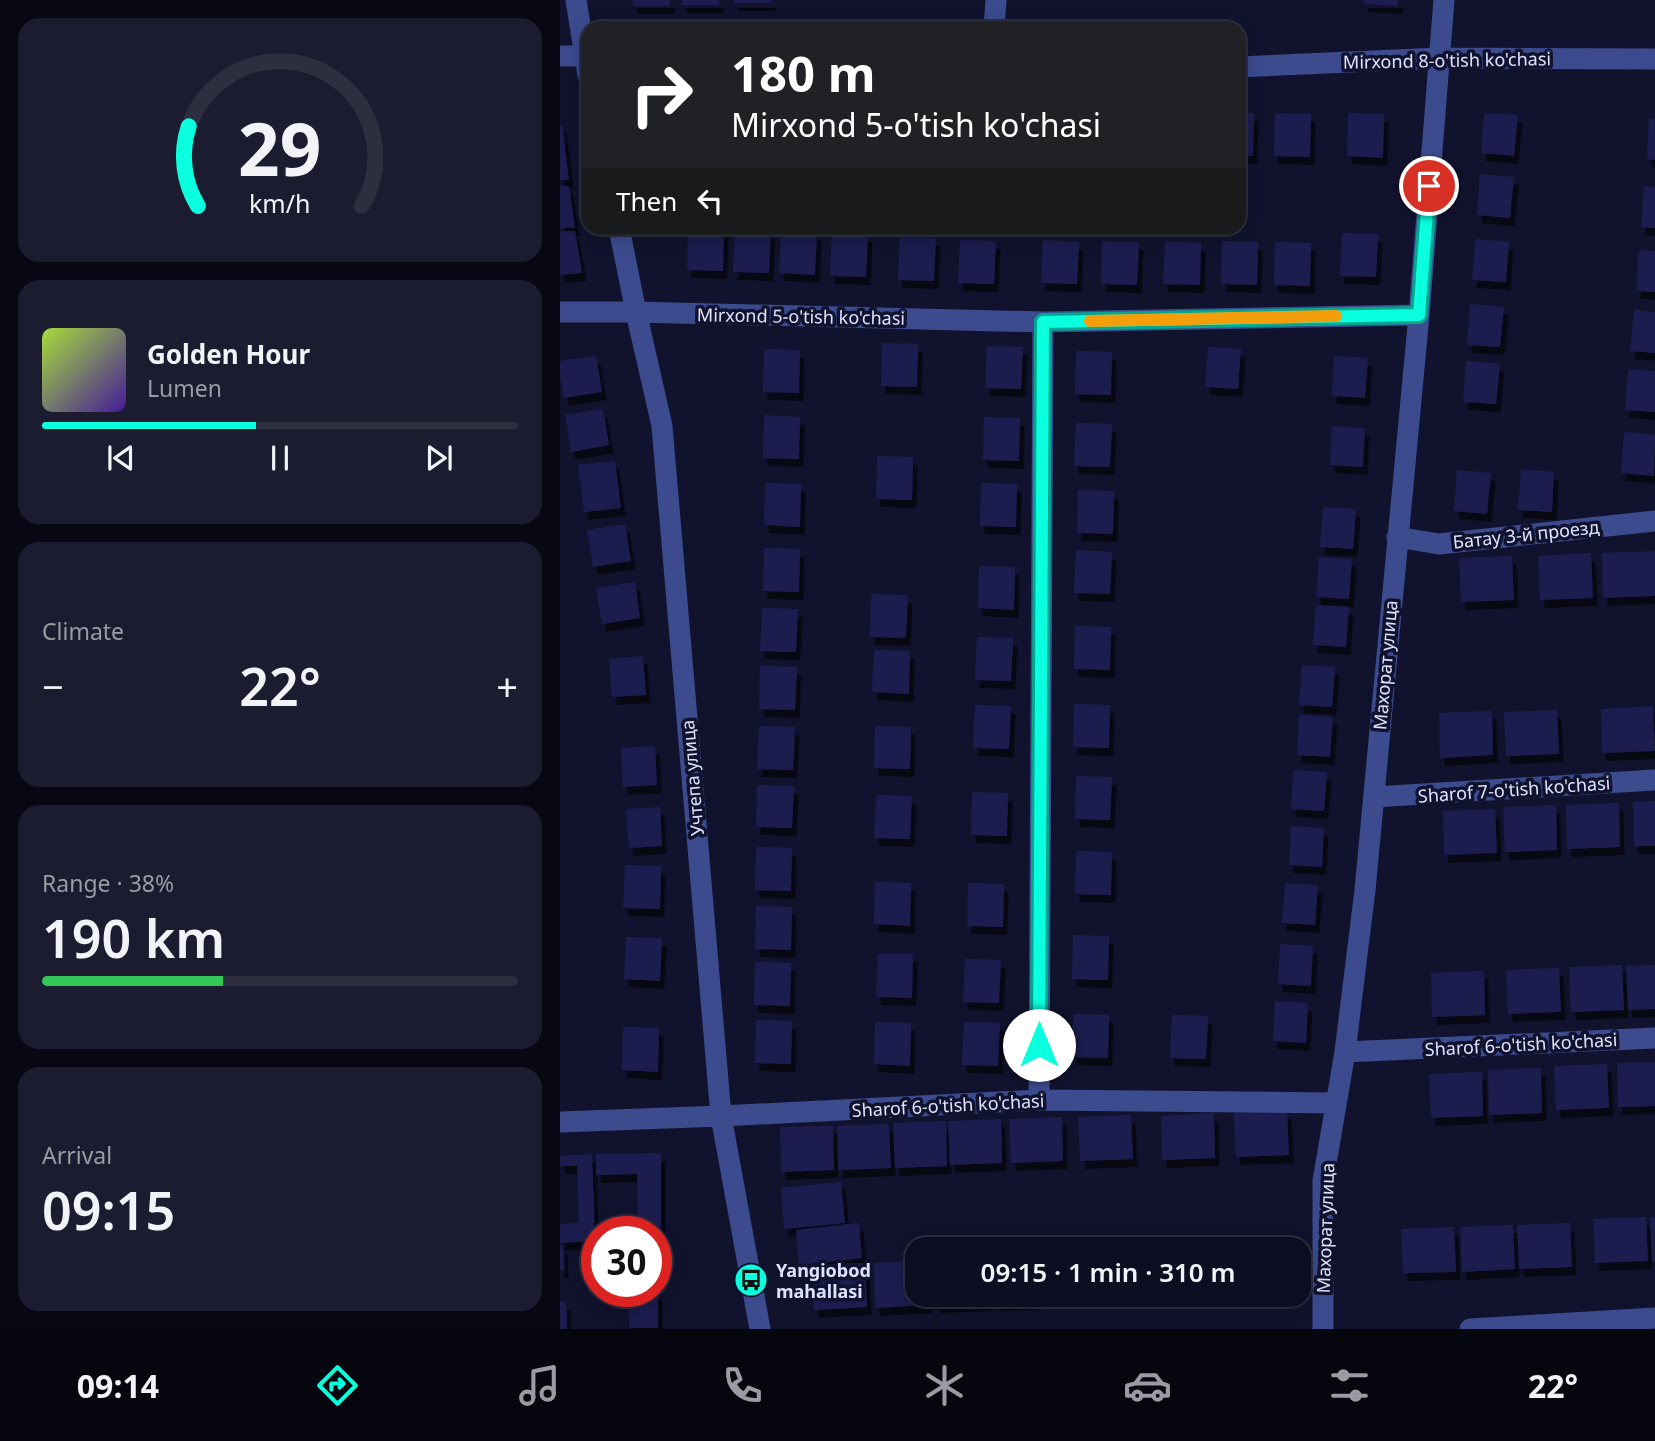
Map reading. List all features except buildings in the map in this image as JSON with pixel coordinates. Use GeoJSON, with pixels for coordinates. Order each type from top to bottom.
{"type":"FeatureCollection","features":[{"type":"Feature","properties":{"kind":"street"},"geometry":{"type":"LineString","coordinates":[[576,0],[581,28]]}},
{"type":"Feature","properties":{"kind":"street"},"geometry":{"type":"LineString","coordinates":[[994,21],[996,0]]}},
{"type":"Feature","properties":{"kind":"street","name":"Махорат улица"},"geometry":{"type":"LineString","coordinates":[[1323,1329],[1323,1181],[1345,1052],[1365,890],[1419,315],[1444,0]]}},
{"type":"Feature","properties":{"kind":"street"},"geometry":{"type":"LineString","coordinates":[[560,56],[581,61]]}},
{"type":"Feature","properties":{"kind":"street","name":"Mirxond 8-o'tish ko'chasi"},"geometry":{"type":"LineString","coordinates":[[1246,67],[1440,58],[1655,58]]}},
{"type":"Feature","properties":{"kind":"street","name":"Учтепа улица"},"geometry":{"type":"LineString","coordinates":[[620,235],[662,426],[721,1116],[760,1329]]}},
{"type":"Feature","properties":{"kind":"street","name":"Mirxond 5-o'tish ko'chasi"},"geometry":{"type":"LineString","coordinates":[[560,312],[1043,322],[1419,315]]}},
{"type":"Feature","properties":{"kind":"street"},"geometry":{"type":"LineString","coordinates":[[1039,1100],[1043,322]]}},
{"type":"Feature","properties":{"kind":"street","name":"Батау 3-й проезд"},"geometry":{"type":"LineString","coordinates":[[1397,537],[1439,544],[1655,521]]}},
{"type":"Feature","properties":{"kind":"street","name":"Sharof 7-o'tish ko'chasi"},"geometry":{"type":"LineString","coordinates":[[1374,797],[1655,780]]}},
{"type":"Feature","properties":{"kind":"street","name":"Sharof 6-o'tish ko'chasi"},"geometry":{"type":"LineString","coordinates":[[1345,1052],[1655,1038]]}},
{"type":"Feature","properties":{"kind":"street","name":"Sharof 6-o'tish ko'chasi"},"geometry":{"type":"LineString","coordinates":[[560,1122],[1039,1100],[1336,1103]]}},
{"type":"Feature","properties":{"kind":"street"},"geometry":{"type":"LineString","coordinates":[[1470,1329],[1655,1318]]}},
{"type":"Feature","properties":{"kind":"slow traffic"},"geometry":{"type":"LineString","coordinates":[[1090,321],[1336,316]]}},
{"type":"Feature","properties":{"kind":"place","name":"Yangiobod mahallasi"},"geometry":{"type":"Point","coordinates":[751,1280]}},
{"type":"Feature","properties":{"kind":"route"},"geometry":{"type":"LineString","coordinates":[[1039,1045],[1043,322],[1419,315],[1429,186]]}}]}
